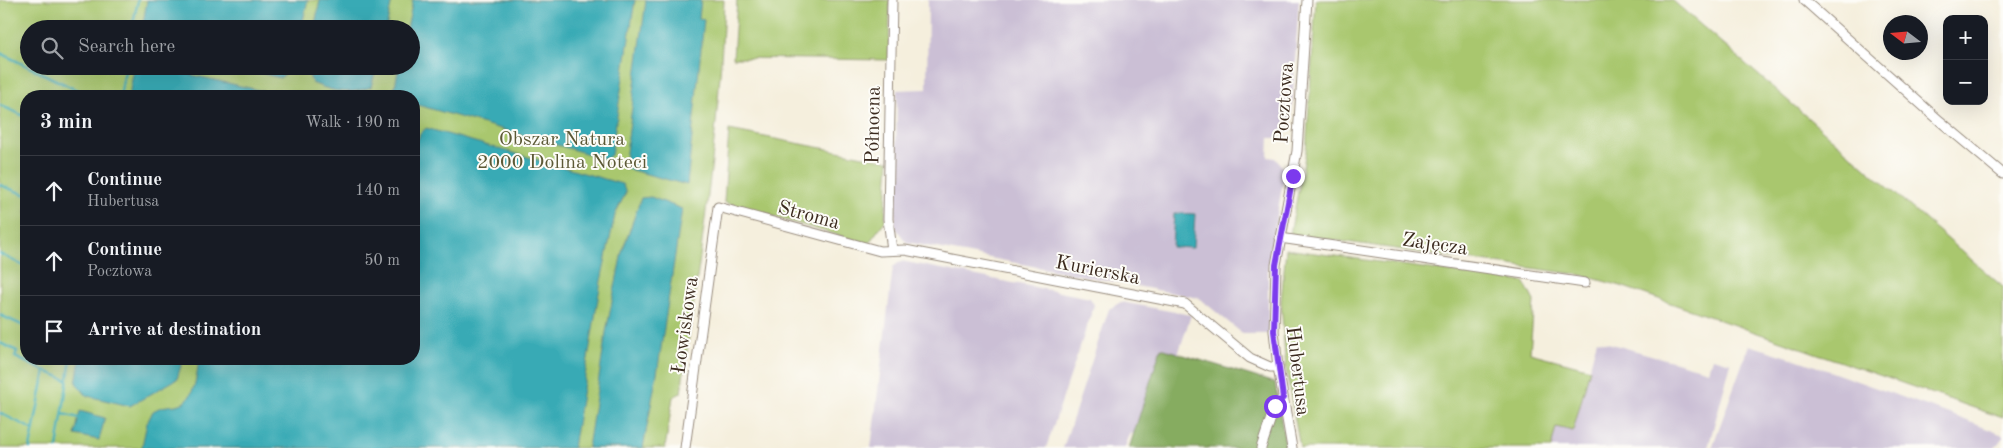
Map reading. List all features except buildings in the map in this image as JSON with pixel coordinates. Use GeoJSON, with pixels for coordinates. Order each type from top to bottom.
{"type":"FeatureCollection","features":[{"type":"Feature","properties":{"kind":"street","name":"Północna"},"geometry":{"type":"LineString","coordinates":[[892,0],[888,219],[892,250]]}},
{"type":"Feature","properties":{"kind":"street","name":"Pocztowa"},"geometry":{"type":"LineString","coordinates":[[1280,238],[1297,151],[1308,0]]}},
{"type":"Feature","properties":{"kind":"street"},"geometry":{"type":"LineString","coordinates":[[1804,0],[1940,121],[2003,174]]}},
{"type":"Feature","properties":{"kind":"street","name":"Stroma"},"geometry":{"type":"LineString","coordinates":[[718,208],[880,251],[892,250]]}},
{"type":"Feature","properties":{"kind":"street","name":"Łowiskowa"},"geometry":{"type":"LineString","coordinates":[[685,448],[718,208]]}},
{"type":"Feature","properties":{"kind":"street","name":"Zajęcza"},"geometry":{"type":"LineString","coordinates":[[1280,238],[1585,283]]}},
{"type":"Feature","properties":{"kind":"street","name":"Hubertusa"},"geometry":{"type":"LineString","coordinates":[[1280,238],[1276,265],[1274,331],[1278,367],[1292,448]]}},
{"type":"Feature","properties":{"kind":"street","name":"Kurierska"},"geometry":{"type":"LineString","coordinates":[[892,250],[905,250],[1185,304],[1250,358],[1270,367],[1278,367]]}},
{"type":"Feature","properties":{"kind":"street"},"geometry":{"type":"LineString","coordinates":[[1261,448],[1275,406],[1283,398]]}},
{"type":"Feature","properties":{"kind":"shaded area"},"geometry":{"type":"Polygon","coordinates":[[[928,0],[1299,0],[1291,123],[1276,138],[1269,138],[1268,157],[1275,158],[1285,170],[1268,267],[1268,334],[1243,334],[1199,298],[906,242],[895,227],[897,90],[927,89],[928,0]]]}},
{"type":"Feature","properties":{"kind":"shaded area"},"geometry":{"type":"Polygon","coordinates":[[[901,261],[1090,298],[1094,305],[1046,448],[871,448],[893,267],[901,261]]]}},
{"type":"Feature","properties":{"kind":"shaded area"},"geometry":{"type":"Polygon","coordinates":[[[1121,302],[1191,315],[1150,439],[1130,433],[1125,448],[1063,448],[1109,309],[1121,302]]]}},
{"type":"Feature","properties":{"kind":"shaded area"},"geometry":{"type":"Polygon","coordinates":[[[1597,340],[1708,371],[1712,358],[1731,363],[1708,448],[1551,448],[1556,427],[1573,431],[1597,340]]]}},
{"type":"Feature","properties":{"kind":"shaded area"},"geometry":{"type":"Polygon","coordinates":[[[1749,345],[1801,361],[1952,415],[2003,435],[2003,437],[1995,448],[1712,448],[1749,345]]]}},
{"type":"Feature","properties":{"kind":"green space","name":"Obszar Natura 2000 Dolina Noteci"},"geometry":{"type":"Polygon","coordinates":[[[0,0],[724,0],[718,99],[701,246],[681,393],[673,397],[665,448],[0,448],[0,0]]]}},
{"type":"Feature","properties":{"kind":"green space"},"geometry":{"type":"Polygon","coordinates":[[[737,0],[890,0],[889,60],[733,58],[737,0]]]}},
{"type":"Feature","properties":{"kind":"green space"},"geometry":{"type":"Polygon","coordinates":[[[1316,0],[1672,0],[2003,287],[2003,418],[1621,286],[1581,275],[1290,234],[1306,151],[1316,0]]]}},
{"type":"Feature","properties":{"kind":"green space"},"geometry":{"type":"Polygon","coordinates":[[[729,130],[889,161],[885,221],[868,244],[724,202],[729,130]]]}},
{"type":"Feature","properties":{"kind":"green space"},"geometry":{"type":"Polygon","coordinates":[[[1286,249],[1524,282],[1534,301],[1530,353],[1590,369],[1573,431],[1556,427],[1551,448],[1300,448],[1286,369],[1281,302],[1286,249]]]}},
{"type":"Feature","properties":{"kind":"green space"},"geometry":{"type":"Polygon","coordinates":[[[1161,348],[1275,383],[1286,448],[1129,448],[1161,348]]]}},
{"type":"Feature","properties":{"kind":"water"},"geometry":{"type":"Polygon","coordinates":[[[147,0],[308,0],[303,20],[144,20],[147,0]]]}},
{"type":"Feature","properties":{"kind":"water"},"geometry":{"type":"Polygon","coordinates":[[[320,0],[392,0],[388,20],[316,20],[320,0]]]}},
{"type":"Feature","properties":{"kind":"water"},"geometry":{"type":"Polygon","coordinates":[[[413,0],[635,0],[611,155],[606,159],[420,106],[420,90],[394,90],[397,75],[420,75],[420,20],[409,20],[413,0]]]}},
{"type":"Feature","properties":{"kind":"water"},"geometry":{"type":"Polygon","coordinates":[[[646,0],[701,0],[699,18],[704,20],[687,185],[624,168],[646,0]]]}},
{"type":"Feature","properties":{"kind":"water"},"geometry":{"type":"Polygon","coordinates":[[[133,75],[192,75],[258,90],[130,90],[133,75]]]}},
{"type":"Feature","properties":{"kind":"water"},"geometry":{"type":"Polygon","coordinates":[[[268,75],[284,75],[280,78],[268,75]]]}},
{"type":"Feature","properties":{"kind":"water"},"geometry":{"type":"Polygon","coordinates":[[[309,75],[374,75],[371,87],[359,90],[327,89],[312,83],[309,75]]]}},
{"type":"Feature","properties":{"kind":"water"},"geometry":{"type":"Polygon","coordinates":[[[426,128],[622,184],[626,192],[615,215],[601,281],[573,448],[143,448],[147,423],[153,411],[164,406],[180,404],[189,397],[196,378],[198,365],[420,365],[420,134],[426,128]]]}},
{"type":"Feature","properties":{"kind":"water"},"geometry":{"type":"Polygon","coordinates":[[[651,197],[682,209],[658,368],[643,448],[588,448],[606,332],[622,252],[641,198],[651,197]]]}},
{"type":"Feature","properties":{"kind":"water"},"geometry":{"type":"Polygon","coordinates":[[[1174,213],[1195,214],[1193,248],[1172,247],[1174,213]]]}},
{"type":"Feature","properties":{"kind":"water"},"geometry":{"type":"Polygon","coordinates":[[[79,365],[181,365],[177,379],[130,406],[87,396],[76,383],[79,365]]]}},
{"type":"Feature","properties":{"kind":"water"},"geometry":{"type":"Polygon","coordinates":[[[80,411],[105,418],[99,440],[75,435],[80,411]]]}},
{"type":"Feature","properties":{"kind":"waterway"},"geometry":{"type":"LineString","coordinates":[[134,20],[138,0]]}},
{"type":"Feature","properties":{"kind":"waterway"},"geometry":{"type":"LineString","coordinates":[[0,53],[20,63]]}},
{"type":"Feature","properties":{"kind":"waterway"},"geometry":{"type":"LineString","coordinates":[[46,75],[77,90]]}},
{"type":"Feature","properties":{"kind":"waterway"},"geometry":{"type":"LineString","coordinates":[[121,90],[124,75]]}},
{"type":"Feature","properties":{"kind":"waterway"},"geometry":{"type":"LineString","coordinates":[[0,105],[20,114]]}},
{"type":"Feature","properties":{"kind":"waterway"},"geometry":{"type":"LineString","coordinates":[[0,185],[20,193]]}},
{"type":"Feature","properties":{"kind":"waterway"},"geometry":{"type":"LineString","coordinates":[[0,254],[20,264]]}},
{"type":"Feature","properties":{"kind":"waterway"},"geometry":{"type":"LineString","coordinates":[[0,315],[20,324]]}},
{"type":"Feature","properties":{"kind":"waterway"},"geometry":{"type":"LineString","coordinates":[[0,343],[17,351],[15,357],[20,359]]}},
{"type":"Feature","properties":{"kind":"waterway"},"geometry":{"type":"LineString","coordinates":[[32,365],[45,371]]}},
{"type":"Feature","properties":{"kind":"waterway"},"geometry":{"type":"LineString","coordinates":[[57,448],[70,365]]}},
{"type":"Feature","properties":{"kind":"waterway"},"geometry":{"type":"LineString","coordinates":[[30,448],[45,371],[67,380]]}},
{"type":"Feature","properties":{"kind":"waterway"},"geometry":{"type":"LineString","coordinates":[[0,413],[34,430]]}},
{"type":"Feature","properties":{"kind":"waterway"},"geometry":{"type":"LineString","coordinates":[[63,414],[79,418]]}},
{"type":"Feature","properties":{"kind":"route"},"geometry":{"type":"LineString","coordinates":[[1275,406],[1283,398],[1274,331],[1276,265],[1293,176]]}}]}
